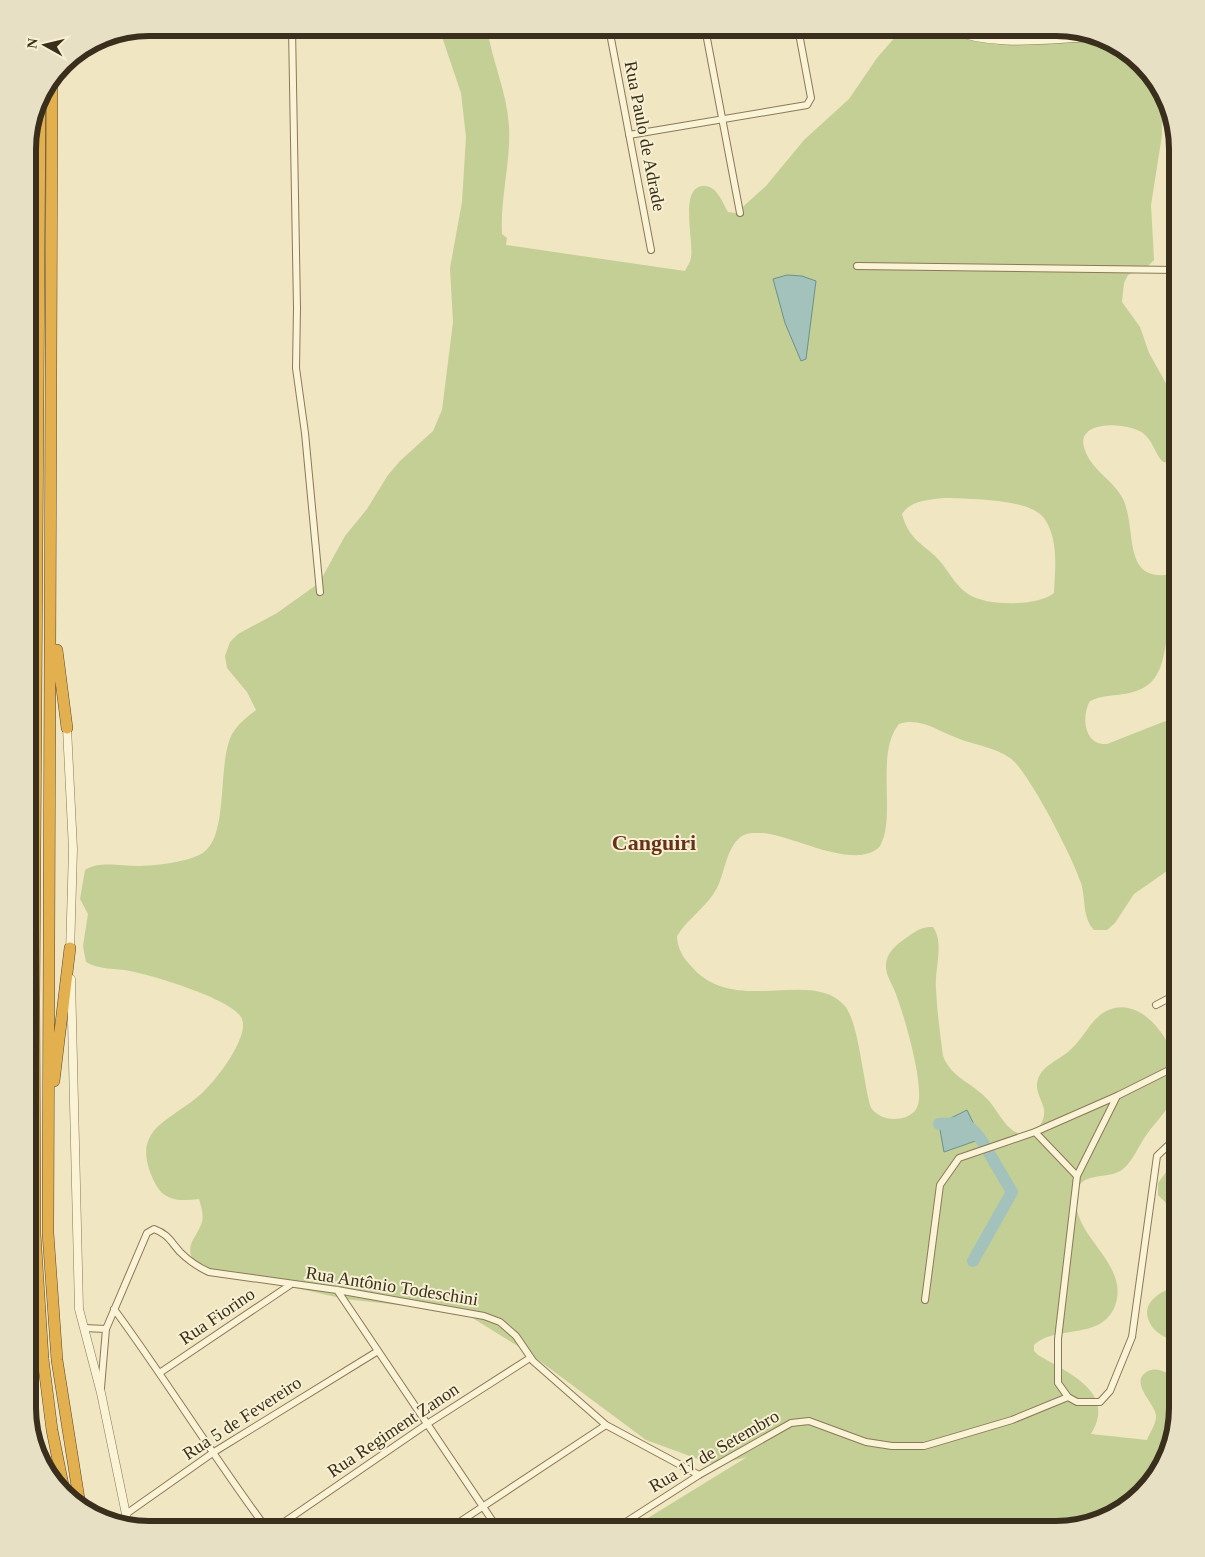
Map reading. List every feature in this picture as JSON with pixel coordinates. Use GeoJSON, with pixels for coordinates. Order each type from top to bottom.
{"type":"FeatureCollection","features":[{"type":"Feature","properties":{"kind":"highway"},"geometry":{"type":"LineString","coordinates":[[52,155],[57,84]]}},
{"type":"Feature","properties":{"kind":"highway"},"geometry":{"type":"LineString","coordinates":[[52,92],[52,618],[48,1233],[53,1313],[66,1428],[78,1495]]}},
{"type":"Feature","properties":{"kind":"highway"},"geometry":{"type":"LineString","coordinates":[[36,692],[40,120]]}},
{"type":"Feature","properties":{"kind":"highway"},"geometry":{"type":"LineString","coordinates":[[36,177],[40,216]]}},
{"type":"Feature","properties":{"kind":"highway"},"geometry":{"type":"LineString","coordinates":[[52,618],[67,728]]}},
{"type":"Feature","properties":{"kind":"highway"},"geometry":{"type":"LineString","coordinates":[[48,1133],[70,948]]}},
{"type":"Feature","properties":{"kind":"highway"},"geometry":{"type":"LineString","coordinates":[[36,1250],[43,1359],[52,1430],[62,1479]]}},
{"type":"Feature","properties":{"kind":"street"},"geometry":{"type":"LineString","coordinates":[[292,36],[297,308],[296,368],[305,433],[320,592]]}},
{"type":"Feature","properties":{"kind":"street","name":"Rua Paulo de Adrade"},"geometry":{"type":"LineString","coordinates":[[610,36],[651,250]]}},
{"type":"Feature","properties":{"kind":"street"},"geometry":{"type":"LineString","coordinates":[[706,36],[740,213]]}},
{"type":"Feature","properties":{"kind":"street"},"geometry":{"type":"LineString","coordinates":[[629,135],[807,105],[811,98],[799,36]]}},
{"type":"Feature","properties":{"kind":"street"},"geometry":{"type":"LineString","coordinates":[[973,36],[1018,41],[1075,38]]}},
{"type":"Feature","properties":{"kind":"street"},"geometry":{"type":"LineString","coordinates":[[858,266],[1169,270]]}},
{"type":"Feature","properties":{"kind":"street"},"geometry":{"type":"LineString","coordinates":[[67,728],[73,849],[70,948],[74,1190],[79,1309],[101,1393],[127,1518]]}},
{"type":"Feature","properties":{"kind":"street"},"geometry":{"type":"LineString","coordinates":[[1156,1005],[1169,998]]}},
{"type":"Feature","properties":{"kind":"street"},"geometry":{"type":"LineString","coordinates":[[925,1300],[940,1185],[959,1158],[1035,1132],[1117,1096],[1169,1070]]}},
{"type":"Feature","properties":{"kind":"street"},"geometry":{"type":"LineString","coordinates":[[1117,1096],[1077,1176],[1058,1339],[1058,1383],[1068,1397],[1077,1402],[1100,1402],[1110,1391],[1132,1337],[1157,1156],[1169,1145]]}},
{"type":"Feature","properties":{"kind":"street"},"geometry":{"type":"LineString","coordinates":[[1035,1132],[1077,1176]]}},
{"type":"Feature","properties":{"kind":"street","name":"Rua Antônio Todeschini"},"geometry":{"type":"LineString","coordinates":[[101,1393],[106,1329],[147,1233],[154,1229],[168,1235],[179,1251],[195,1266],[209,1272],[290,1285],[337,1290],[484,1316],[500,1322],[516,1336],[530,1358],[606,1425],[699,1475]]}},
{"type":"Feature","properties":{"kind":"street","name":"Rua Fiorino"},"geometry":{"type":"LineString","coordinates":[[161,1372],[290,1285]]}},
{"type":"Feature","properties":{"kind":"street"},"geometry":{"type":"LineString","coordinates":[[337,1290],[492,1521]]}},
{"type":"Feature","properties":{"kind":"street"},"geometry":{"type":"LineString","coordinates":[[114,1309],[161,1372],[261,1521]]}},
{"type":"Feature","properties":{"kind":"street"},"geometry":{"type":"LineString","coordinates":[[84,1328],[106,1329]]}},
{"type":"Feature","properties":{"kind":"street","name":"Rua 5 de Fevereiro"},"geometry":{"type":"LineString","coordinates":[[126,1514],[214,1452],[378,1351]]}},
{"type":"Feature","properties":{"kind":"street","name":"Rua Regiment Zanon"},"geometry":{"type":"LineString","coordinates":[[287,1521],[427,1424],[530,1358]]}},
{"type":"Feature","properties":{"kind":"street","name":"Rua 17 de Setembro"},"geometry":{"type":"LineString","coordinates":[[628,1521],[699,1475],[791,1423],[810,1421],[866,1442],[892,1446],[924,1446],[1012,1420],[1068,1397]]}},
{"type":"Feature","properties":{"kind":"street"},"geometry":{"type":"LineString","coordinates":[[462,1521],[606,1425]]}},
{"type":"Feature","properties":{"kind":"green space"},"geometry":{"type":"Polygon","coordinates":[[[442,36],[489,36],[508,113],[509,140],[502,220],[502,234],[507,238],[506,245],[685,271],[691,259],[689,205],[691,195],[696,189],[703,186],[712,188],[719,195],[728,212],[736,213],[766,186],[804,140],[849,99],[877,58],[896,36],[1063,36],[1085,40],[1112,51],[1130,64],[1154,93],[1162,115],[1162,135],[1151,205],[1154,260],[1148,266],[1128,275],[1124,283],[1122,302],[1140,327],[1149,353],[1169,389],[1169,463],[1163,462],[1150,440],[1144,434],[1128,427],[1117,425],[1096,427],[1088,431],[1084,438],[1084,447],[1091,462],[1114,486],[1123,499],[1134,553],[1139,564],[1147,572],[1159,575],[1169,574],[1169,627],[1161,667],[1151,682],[1137,691],[1090,701],[1087,707],[1085,722],[1086,729],[1093,740],[1107,744],[1169,720],[1169,870],[1134,894],[1115,923],[1107,930],[1094,930],[1086,914],[1083,889],[1077,872],[1050,816],[1018,766],[1010,758],[998,751],[929,726],[907,722],[899,724],[892,736],[888,751],[887,817],[885,831],[878,849],[864,855],[849,855],[825,850],[776,835],[753,833],[744,835],[732,847],[720,882],[713,895],[677,936],[679,948],[685,959],[709,981],[728,988],[749,991],[812,990],[829,995],[844,1005],[849,1013],[857,1038],[871,1108],[878,1115],[887,1118],[902,1118],[912,1114],[917,1108],[919,1095],[913,1051],[896,993],[887,973],[886,961],[896,946],[922,928],[933,927],[938,941],[936,989],[943,1056],[952,1070],[983,1095],[1014,1131],[1027,1133],[1040,1126],[1044,1109],[1037,1087],[1040,1074],[1047,1066],[1072,1048],[1089,1027],[1105,1012],[1122,1007],[1138,1011],[1152,1022],[1164,1037],[1169,1047],[1169,1105],[1147,1134],[1130,1162],[1123,1169],[1116,1173],[1086,1180],[1081,1183],[1077,1190],[1078,1214],[1115,1277],[1118,1291],[1115,1306],[1108,1317],[1100,1324],[1054,1335],[1034,1345],[1034,1351],[1038,1355],[1075,1377],[1094,1395],[1098,1406],[1097,1419],[1091,1434],[1147,1440],[1156,1415],[1141,1386],[1141,1381],[1148,1371],[1156,1369],[1169,1374],[1168,1422],[1165,1437],[1154,1464],[1136,1488],[1106,1509],[1085,1517],[1056,1521],[643,1521],[747,1457],[720,1464],[709,1463],[646,1440],[529,1353],[471,1317],[443,1310],[345,1299],[196,1266],[190,1253],[190,1248],[203,1219],[199,1199],[175,1199],[164,1195],[156,1185],[148,1166],[146,1151],[149,1139],[155,1129],[201,1094],[215,1079],[237,1046],[243,1025],[241,1017],[234,1010],[223,1003],[190,989],[155,977],[91,965],[86,962],[83,946],[88,914],[80,899],[85,870],[103,865],[144,866],[182,861],[204,852],[212,843],[220,814],[225,762],[232,734],[256,710],[247,692],[227,668],[225,656],[230,642],[238,634],[277,613],[319,583],[345,536],[367,509],[388,475],[400,461],[433,431],[442,410],[453,322],[450,268],[462,202],[466,137],[461,93],[442,36]],[[932,499],[915,503],[902,514],[912,535],[939,560],[968,594],[986,601],[998,603],[1024,603],[1046,598],[1054,593],[1054,545],[1049,526],[1044,518],[1036,511],[1012,503],[982,499],[932,499]]]}},
{"type":"Feature","properties":{"kind":"green space"},"geometry":{"type":"Polygon","coordinates":[[[1169,1168],[1169,1204],[1158,1195],[1158,1183],[1169,1168]]]}},
{"type":"Feature","properties":{"kind":"green space"},"geometry":{"type":"Polygon","coordinates":[[[1169,1289],[1169,1339],[1153,1328],[1147,1311],[1153,1300],[1169,1289]]]}},
{"type":"Feature","properties":{"kind":"water"},"geometry":{"type":"Polygon","coordinates":[[[787,275],[802,276],[816,281],[806,359],[801,361],[785,323],[773,279],[787,275]]]}},
{"type":"Feature","properties":{"kind":"water"},"geometry":{"type":"Polygon","coordinates":[[[967,1110],[981,1139],[944,1152],[939,1124],[967,1110]]]}},
{"type":"Feature","properties":{"kind":"waterway"},"geometry":{"type":"LineString","coordinates":[[939,1124],[955,1123],[966,1125],[975,1131],[984,1144]]}},
{"type":"Feature","properties":{"kind":"waterway"},"geometry":{"type":"LineString","coordinates":[[973,1261],[1012,1192],[989,1153]]}},
{"type":"Feature","properties":{"kind":"district","name":"Canguiri"},"geometry":{"type":"Point","coordinates":[654,842]}}]}
